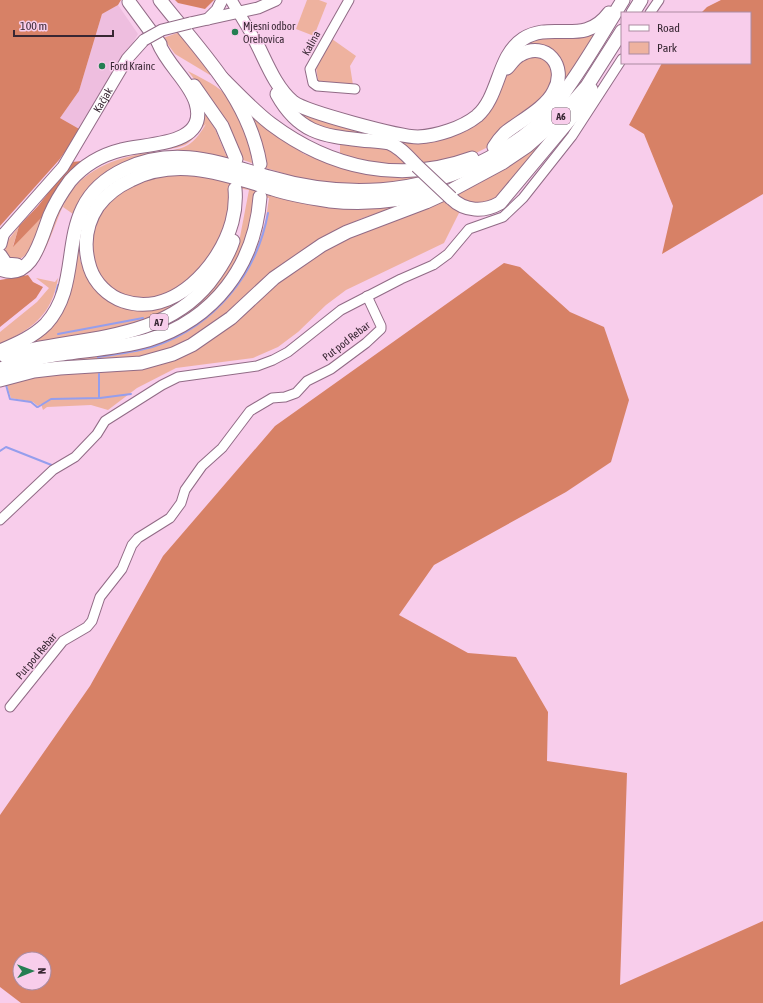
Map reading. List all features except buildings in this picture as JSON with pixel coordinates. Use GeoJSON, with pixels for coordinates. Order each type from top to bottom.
{"type":"FeatureCollection","features":[{"type":"Feature","properties":{"kind":"highway"},"geometry":{"type":"LineString","coordinates":[[160,0],[236,98],[248,120],[257,146],[260,164]]}},
{"type":"Feature","properties":{"kind":"highway"},"geometry":{"type":"LineString","coordinates":[[255,40],[268,66],[287,96],[306,109],[415,137],[444,132],[472,120],[484,106],[510,52],[525,38],[542,33],[575,32],[592,29],[605,18],[618,0]]}},
{"type":"Feature","properties":{"kind":"highway"},"geometry":{"type":"LineString","coordinates":[[0,351],[26,339],[37,332],[53,314],[64,289],[72,239],[82,210],[100,186],[124,169],[153,160],[183,157],[212,161],[316,188],[367,191],[420,185],[457,173],[507,148],[523,137],[548,115],[588,58],[623,0]]}},
{"type":"Feature","properties":{"kind":"highway"},"geometry":{"type":"LineString","coordinates":[[634,12],[641,0]]}},
{"type":"Feature","properties":{"kind":"highway"},"geometry":{"type":"LineString","coordinates":[[129,2],[158,42],[208,105],[222,126],[233,157]]}},
{"type":"Feature","properties":{"kind":"highway","name":"A6"},"geometry":{"type":"LineString","coordinates":[[476,176],[502,163],[527,146],[546,130],[587,86],[621,33]]}},
{"type":"Feature","properties":{"kind":"highway"},"geometry":{"type":"LineString","coordinates":[[0,269],[15,272],[24,268],[35,254],[60,195],[72,178],[85,167],[104,155],[122,149],[176,140],[188,132],[193,126],[197,114],[195,99],[164,57],[158,42]]}},
{"type":"Feature","properties":{"kind":"highway"},"geometry":{"type":"LineString","coordinates":[[494,147],[506,132],[551,96],[557,84],[558,67],[554,59],[545,53],[537,51],[526,53],[515,58],[497,81]]}},
{"type":"Feature","properties":{"kind":"highway"},"geometry":{"type":"LineString","coordinates":[[268,66],[273,84],[280,99],[304,127],[328,136],[390,144],[400,150],[451,198],[463,207],[477,210],[491,208],[506,199],[586,100],[597,71]]}},
{"type":"Feature","properties":{"kind":"highway"},"geometry":{"type":"LineString","coordinates":[[222,78],[270,123],[305,147],[342,162],[380,170],[415,170],[456,164],[494,147],[533,121],[566,90]]}},
{"type":"Feature","properties":{"kind":"highway","name":"A7"},"geometry":{"type":"LineString","coordinates":[[0,358],[28,350],[141,329],[164,320],[185,307],[199,295],[225,260],[236,232],[240,207],[238,190],[232,224],[222,246],[202,274],[177,295],[149,304],[129,303],[103,289],[90,270],[86,248],[90,222],[103,200],[112,191],[149,172],[172,168],[202,170],[299,196],[332,201],[358,202],[417,196],[443,189],[476,176]]}},
{"type":"Feature","properties":{"kind":"highway"},"geometry":{"type":"LineString","coordinates":[[0,380],[34,371],[141,363],[173,354],[210,334],[231,318],[274,278],[322,245],[374,220],[426,202],[476,176]]}},
{"type":"Feature","properties":{"kind":"highway","name":"A7"},"geometry":{"type":"LineString","coordinates":[[0,369],[60,354],[106,348],[148,340],[177,328],[189,321],[213,301],[230,284],[241,266],[254,232],[260,197]]}},
{"type":"Feature","properties":{"kind":"highway"},"geometry":{"type":"LineString","coordinates":[[0,255],[4,262],[11,265],[28,262]]}},
{"type":"Feature","properties":{"kind":"main road"},"geometry":{"type":"LineString","coordinates":[[208,19],[217,10],[222,0]]}},
{"type":"Feature","properties":{"kind":"main road"},"geometry":{"type":"LineString","coordinates":[[231,0],[255,40]]}},
{"type":"Feature","properties":{"kind":"main road","name":"Kačjak"},"geometry":{"type":"LineString","coordinates":[[1,239],[63,167],[127,59],[144,40],[162,30],[260,7],[276,0]]}},
{"type":"Feature","properties":{"kind":"street","name":"Kalina"},"geometry":{"type":"LineString","coordinates":[[349,0],[310,69],[310,74],[313,83],[317,86],[355,90]]}},
{"type":"Feature","properties":{"kind":"street"},"geometry":{"type":"LineString","coordinates":[[651,12],[658,1]]}},
{"type":"Feature","properties":{"kind":"street"},"geometry":{"type":"LineString","coordinates":[[0,520],[53,470],[75,457],[97,434],[105,421],[162,385],[178,377],[257,366],[273,360],[288,352],[341,310],[433,265],[448,254],[469,229],[503,217],[523,198],[572,136],[621,61]]}},
{"type":"Feature","properties":{"kind":"street","name":"Put pod Rebar"},"geometry":{"type":"LineString","coordinates":[[10,707],[63,641],[87,627],[92,621],[100,597],[122,569],[132,545],[138,538],[170,518],[181,502],[185,490],[202,466],[222,448],[250,411],[272,398],[285,397],[296,393],[307,381],[331,369],[366,343],[380,329],[381,326],[367,296]]}},
{"type":"Feature","properties":{"kind":"shaded area"},"geometry":{"type":"Polygon","coordinates":[[[0,0],[121,0],[118,5],[102,14],[79,91],[60,118],[81,130],[59,160],[0,226],[0,0]]]}},
{"type":"Feature","properties":{"kind":"shaded area"},"geometry":{"type":"Polygon","coordinates":[[[175,0],[214,0],[205,9],[178,3],[175,0]]]}},
{"type":"Feature","properties":{"kind":"shaded area"},"geometry":{"type":"Polygon","coordinates":[[[721,0],[763,0],[763,194],[662,254],[673,206],[644,134],[629,125],[661,64],[751,64],[751,12],[702,12],[707,7],[721,0]]]}},
{"type":"Feature","properties":{"kind":"shaded area"},"geometry":{"type":"Polygon","coordinates":[[[118,5],[138,34],[81,130],[60,118],[79,91],[102,14],[118,5]]]}},
{"type":"Feature","properties":{"kind":"shaded area"},"geometry":{"type":"Polygon","coordinates":[[[82,161],[62,180],[43,216],[13,247],[19,226],[38,206],[72,162],[82,161]]]}},
{"type":"Feature","properties":{"kind":"shaded area"},"geometry":{"type":"Polygon","coordinates":[[[504,263],[520,267],[570,312],[604,327],[629,400],[611,462],[566,492],[434,565],[399,615],[468,653],[516,657],[548,712],[547,761],[627,773],[620,985],[763,921],[763,1003],[21,1003],[0,987],[0,815],[90,686],[163,556],[275,426],[504,263]]]}},
{"type":"Feature","properties":{"kind":"shaded area"},"geometry":{"type":"Polygon","coordinates":[[[28,275],[33,282],[43,287],[36,298],[0,327],[0,280],[28,275]]]}},
{"type":"Feature","properties":{"kind":"green space"},"geometry":{"type":"Polygon","coordinates":[[[307,0],[319,0],[327,3],[314,36],[296,29],[307,0]]]}},
{"type":"Feature","properties":{"kind":"green space"},"geometry":{"type":"Polygon","coordinates":[[[598,29],[580,59],[558,89],[555,56],[511,56],[532,40],[598,29]]]}},
{"type":"Feature","properties":{"kind":"green space"},"geometry":{"type":"Polygon","coordinates":[[[180,32],[212,74],[210,75],[175,54],[163,38],[180,32]]]}},
{"type":"Feature","properties":{"kind":"green space"},"geometry":{"type":"Polygon","coordinates":[[[332,39],[356,56],[350,66],[353,85],[323,83],[318,81],[316,67],[332,39]]]}},
{"type":"Feature","properties":{"kind":"green space"},"geometry":{"type":"Polygon","coordinates":[[[529,55],[553,61],[554,88],[492,145],[474,154],[422,165],[404,148],[311,126],[283,97],[395,136],[460,128],[505,74],[529,55]]]}},
{"type":"Feature","properties":{"kind":"green space"},"geometry":{"type":"Polygon","coordinates":[[[188,71],[206,80],[219,89],[235,106],[247,135],[252,163],[243,160],[229,125],[188,71]]]}},
{"type":"Feature","properties":{"kind":"green space"},"geometry":{"type":"Polygon","coordinates":[[[203,110],[215,129],[226,155],[242,160],[242,164],[193,154],[169,153],[146,156],[125,163],[106,175],[88,192],[73,214],[63,207],[66,202],[62,208],[43,254],[29,272],[31,267],[43,253],[56,217],[66,196],[81,176],[92,167],[107,159],[158,149],[174,144],[188,138],[198,127],[203,110]],[[206,124],[191,141],[185,145],[176,148],[149,151],[118,158],[99,166],[82,178],[71,191],[88,175],[112,162],[139,154],[175,150],[184,147],[196,138],[206,124]]]}},
{"type":"Feature","properties":{"kind":"green space"},"geometry":{"type":"Polygon","coordinates":[[[248,112],[263,126],[304,154],[335,165],[430,172],[416,180],[368,186],[309,181],[266,168],[265,155],[248,112]]]}},
{"type":"Feature","properties":{"kind":"green space"},"geometry":{"type":"Polygon","coordinates":[[[340,142],[387,147],[414,166],[402,167],[340,158],[340,142]]]}},
{"type":"Feature","properties":{"kind":"green space"},"geometry":{"type":"Polygon","coordinates":[[[537,147],[536,153],[499,199],[474,206],[453,195],[480,183],[537,147]]]}},
{"type":"Feature","properties":{"kind":"green space"},"geometry":{"type":"Polygon","coordinates":[[[168,174],[199,174],[400,206],[360,219],[318,240],[220,320],[198,335],[162,353],[136,359],[38,365],[36,363],[120,351],[221,302],[246,271],[259,242],[266,219],[269,198],[256,195],[248,233],[233,267],[223,282],[210,296],[196,309],[180,320],[170,326],[138,337],[0,364],[0,362],[21,355],[156,327],[228,262],[240,237],[249,190],[232,187],[231,206],[224,231],[212,253],[190,278],[179,287],[154,297],[141,298],[129,296],[117,291],[106,283],[95,267],[92,239],[95,225],[101,212],[109,202],[132,185],[145,179],[168,174]]]}},
{"type":"Feature","properties":{"kind":"green space"},"geometry":{"type":"Polygon","coordinates":[[[447,198],[461,209],[444,243],[346,290],[326,305],[298,332],[278,347],[253,358],[176,368],[137,388],[108,410],[91,405],[47,407],[43,410],[41,404],[38,406],[33,402],[11,398],[5,380],[154,364],[325,248],[447,198]]]}},
{"type":"Feature","properties":{"kind":"green space"},"geometry":{"type":"Polygon","coordinates":[[[43,216],[37,237],[30,250],[25,256],[12,261],[5,252],[6,243],[19,226],[13,246],[43,216]]]}},
{"type":"Feature","properties":{"kind":"green space"},"geometry":{"type":"Polygon","coordinates":[[[78,241],[80,260],[85,273],[120,305],[194,292],[161,315],[125,327],[31,344],[50,326],[78,241]]]}},
{"type":"Feature","properties":{"kind":"green space"},"geometry":{"type":"Polygon","coordinates":[[[36,278],[55,282],[58,278],[51,302],[39,319],[31,326],[22,333],[0,344],[0,332],[37,302],[49,288],[36,278]]]}},
{"type":"Feature","properties":{"kind":"waterway"},"geometry":{"type":"LineString","coordinates":[[98,357],[155,346],[177,337],[214,311],[230,294],[254,257],[268,213]]}},
{"type":"Feature","properties":{"kind":"waterway"},"geometry":{"type":"LineString","coordinates":[[56,293],[58,285]]}},
{"type":"Feature","properties":{"kind":"waterway"},"geometry":{"type":"LineString","coordinates":[[58,334],[143,318]]}},
{"type":"Feature","properties":{"kind":"waterway"},"geometry":{"type":"LineString","coordinates":[[99,374],[99,398]]}},
{"type":"Feature","properties":{"kind":"waterway"},"geometry":{"type":"LineString","coordinates":[[6,385],[10,399],[31,402],[37,407]]}},
{"type":"Feature","properties":{"kind":"waterway"},"geometry":{"type":"LineString","coordinates":[[38,407],[51,399],[100,398],[131,394]]}},
{"type":"Feature","properties":{"kind":"waterway"},"geometry":{"type":"LineString","coordinates":[[0,451],[6,447],[54,466]]}},
{"type":"Feature","properties":{"kind":"place","name":"Mjesni odbor Orehovica"},"geometry":{"type":"Point","coordinates":[235,32]}},
{"type":"Feature","properties":{"kind":"place","name":"Ford Krainc"},"geometry":{"type":"Point","coordinates":[102,66]}}]}
